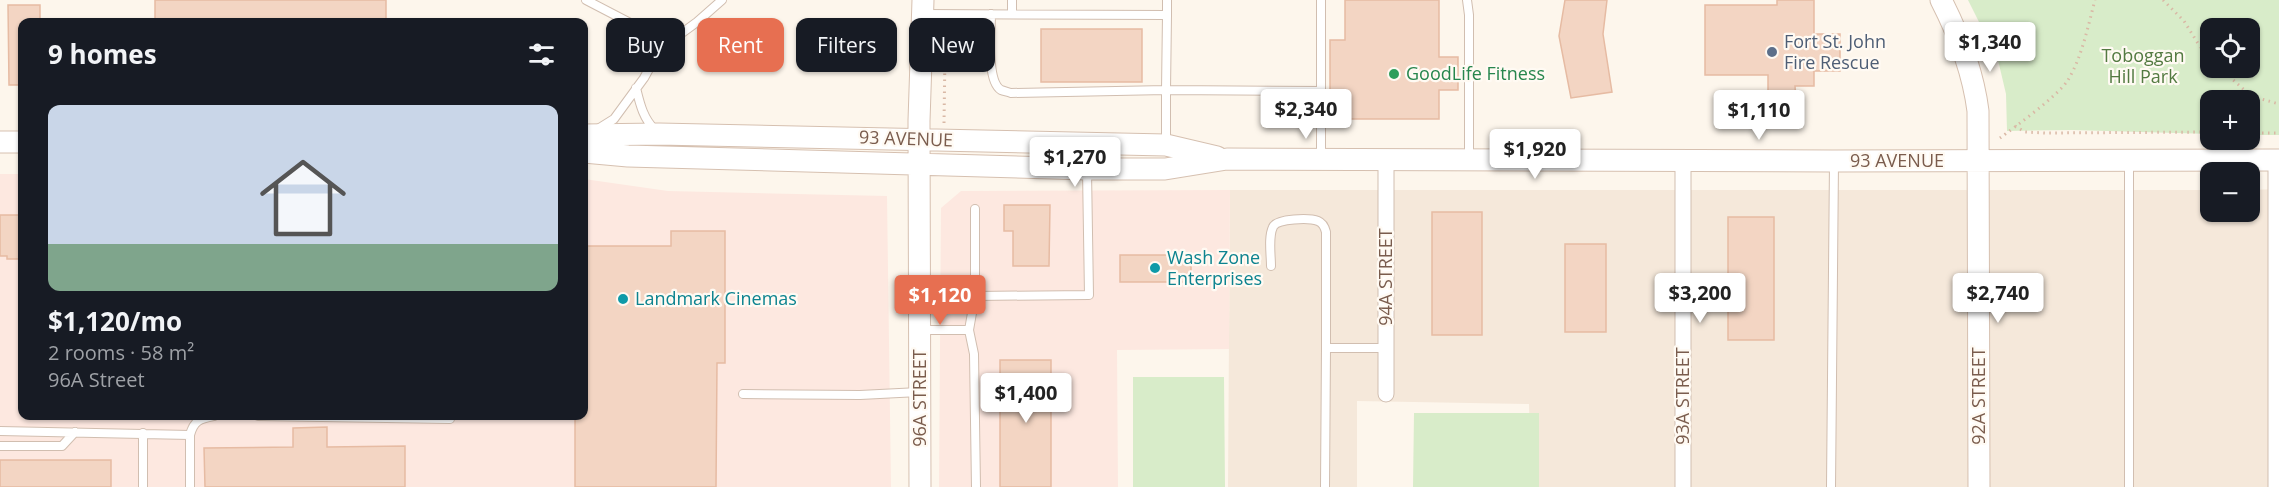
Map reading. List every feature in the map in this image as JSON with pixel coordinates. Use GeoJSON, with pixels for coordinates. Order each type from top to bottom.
{"type":"FeatureCollection","features":[{"type":"Feature","properties":{"kind":"main road","name":"92A STREET"},"geometry":{"type":"LineString","coordinates":[[1941,0],[1960,41],[1974,86],[1978,111],[1979,487]]}},
{"type":"Feature","properties":{"kind":"main road","name":"96A STREET"},"geometry":{"type":"LineString","coordinates":[[920,487],[922,7]]}},
{"type":"Feature","properties":{"kind":"main road","name":"93 AVENUE"},"geometry":{"type":"LineString","coordinates":[[588,141],[659,134],[1166,144],[1227,159]]}},
{"type":"Feature","properties":{"kind":"main road"},"geometry":{"type":"LineString","coordinates":[[0,142],[18,142]]}},
{"type":"Feature","properties":{"kind":"main road","name":"93 AVENUE"},"geometry":{"type":"LineString","coordinates":[[588,142],[628,156],[1087,169],[1165,169],[1227,159],[2278,160]]}},
{"type":"Feature","properties":{"kind":"street","name":"94A STREET"},"geometry":{"type":"LineString","coordinates":[[1386,160],[1386,394]]}},
{"type":"Feature","properties":{"kind":"street","name":"93A STREET"},"geometry":{"type":"LineString","coordinates":[[1683,160],[1683,487]]}},
{"type":"Feature","properties":{"kind":"street"},"geometry":{"type":"LineString","coordinates":[[2276,487],[2278,160]]}},
{"type":"Feature","properties":{"kind":"lane"},"geometry":{"type":"LineString","coordinates":[[586,0],[621,18]]}},
{"type":"Feature","properties":{"kind":"lane"},"geometry":{"type":"LineString","coordinates":[[685,31],[722,0]]}},
{"type":"Feature","properties":{"kind":"lane"},"geometry":{"type":"LineString","coordinates":[[1012,0],[1012,15]]}},
{"type":"Feature","properties":{"kind":"lane"},"geometry":{"type":"LineString","coordinates":[[1166,144],[1167,0]]}},
{"type":"Feature","properties":{"kind":"lane"},"geometry":{"type":"LineString","coordinates":[[1321,0],[1321,160]]}},
{"type":"Feature","properties":{"kind":"lane"},"geometry":{"type":"LineString","coordinates":[[1467,0],[1469,15],[1469,160]]}},
{"type":"Feature","properties":{"kind":"lane"},"geometry":{"type":"LineString","coordinates":[[922,7],[949,14],[1167,15]]}},
{"type":"Feature","properties":{"kind":"lane"},"geometry":{"type":"LineString","coordinates":[[991,15],[991,66],[994,80],[1000,89],[1011,93],[1166,90],[1321,91]]}},
{"type":"Feature","properties":{"kind":"lane"},"geometry":{"type":"LineString","coordinates":[[588,138],[614,119],[646,72]]}},
{"type":"Feature","properties":{"kind":"lane"},"geometry":{"type":"LineString","coordinates":[[636,88],[642,112],[648,123],[659,134]]}},
{"type":"Feature","properties":{"kind":"lane"},"geometry":{"type":"LineString","coordinates":[[2128,160],[2129,487]]}},
{"type":"Feature","properties":{"kind":"lane"},"geometry":{"type":"LineString","coordinates":[[1831,487],[1834,161]]}},
{"type":"Feature","properties":{"kind":"lane"},"geometry":{"type":"LineString","coordinates":[[975,296],[1089,295],[1087,169]]}},
{"type":"Feature","properties":{"kind":"lane"},"geometry":{"type":"LineString","coordinates":[[975,209],[975,296],[969,330],[974,354],[976,487]]}},
{"type":"Feature","properties":{"kind":"lane"},"geometry":{"type":"LineString","coordinates":[[1271,266],[1272,233],[1273,226],[1277,222],[1283,220],[1318,221],[1324,225],[1326,232],[1325,487]]}},
{"type":"Feature","properties":{"kind":"lane"},"geometry":{"type":"LineString","coordinates":[[920,330],[969,330]]}},
{"type":"Feature","properties":{"kind":"lane"},"geometry":{"type":"LineString","coordinates":[[1326,348],[1386,348]]}},
{"type":"Feature","properties":{"kind":"lane"},"geometry":{"type":"LineString","coordinates":[[743,394],[860,395],[920,392]]}},
{"type":"Feature","properties":{"kind":"lane"},"geometry":{"type":"LineString","coordinates":[[190,487],[190,435],[194,423],[198,420]]}},
{"type":"Feature","properties":{"kind":"lane"},"geometry":{"type":"LineString","coordinates":[[0,431],[190,435]]}},
{"type":"Feature","properties":{"kind":"lane"},"geometry":{"type":"LineString","coordinates":[[0,446],[62,446],[75,432]]}},
{"type":"Feature","properties":{"kind":"lane"},"geometry":{"type":"LineString","coordinates":[[143,433],[143,487]]}},
{"type":"Feature","properties":{"kind":"path"},"geometry":{"type":"LineString","coordinates":[[2000,138],[2067,81],[2082,44],[2095,0]]}},
{"type":"Feature","properties":{"kind":"path"},"geometry":{"type":"LineString","coordinates":[[2163,0],[2184,21],[2200,46]]}},
{"type":"Feature","properties":{"kind":"path"},"geometry":{"type":"LineString","coordinates":[[944,123],[945,54],[949,14]]}},
{"type":"Feature","properties":{"kind":"path"},"geometry":{"type":"LineString","coordinates":[[2231,78],[2250,96],[2279,104]]}},
{"type":"Feature","properties":{"kind":"path"},"geometry":{"type":"LineString","coordinates":[[2016,126],[2025,132],[2045,133],[2200,132]]}},
{"type":"Feature","properties":{"kind":"path"},"geometry":{"type":"LineString","coordinates":[[2260,133],[2279,133]]}},
{"type":"Feature","properties":{"kind":"shaded area"},"geometry":{"type":"Polygon","coordinates":[[[0,174],[18,174],[18,420],[588,420],[588,180],[668,191],[887,196],[891,487],[0,487],[0,174]]]}},
{"type":"Feature","properties":{"kind":"shaded area"},"geometry":{"type":"Polygon","coordinates":[[[2279,189],[2279,487],[1531,487],[1529,404],[1357,401],[1357,487],[1228,487],[1230,190],[2200,190],[2200,222],[2260,222],[2260,190],[2279,189]]]}},
{"type":"Feature","properties":{"kind":"shaded area"},"geometry":{"type":"Polygon","coordinates":[[[1230,190],[1229,349],[1117,350],[1118,487],[939,487],[941,208],[961,191],[1230,190]]]}},
{"type":"Feature","properties":{"kind":"green space","name":"Toboggan Hill Park"},"geometry":{"type":"Polygon","coordinates":[[[1968,0],[2279,0],[2279,135],[2260,135],[2260,90],[2200,90],[2200,134],[2072,130],[2007,131],[2006,94],[1998,60],[1968,0]]]}},
{"type":"Feature","properties":{"kind":"green space"},"geometry":{"type":"Polygon","coordinates":[[[1133,377],[1224,377],[1225,487],[1133,487],[1133,377]]]}},
{"type":"Feature","properties":{"kind":"green space"},"geometry":{"type":"Polygon","coordinates":[[[1414,413],[1539,413],[1539,487],[1413,487],[1414,413]]]}},
{"type":"Feature","properties":{"kind":"building"},"geometry":{"type":"Polygon","coordinates":[[[155,0],[386,0],[386,18],[155,18],[155,0]]]}},
{"type":"Feature","properties":{"kind":"building","name":"GoodLife Fitness"},"geometry":{"type":"Polygon","coordinates":[[[1345,0],[1439,0],[1439,57],[1458,57],[1458,90],[1439,90],[1439,119],[1345,119],[1345,95],[1330,95],[1330,40],[1345,40],[1345,0]]]}},
{"type":"Feature","properties":{"kind":"building"},"geometry":{"type":"Polygon","coordinates":[[[1565,0],[1607,0],[1603,34],[1612,92],[1571,98],[1559,36],[1565,0]]]}},
{"type":"Feature","properties":{"kind":"building","name":"Fort St. John Fire Rescue"},"geometry":{"type":"Polygon","coordinates":[[[1777,0],[1814,0],[1814,34],[1840,34],[1840,71],[1814,71],[1814,86],[1795,86],[1796,102],[1768,102],[1768,75],[1705,75],[1705,5],[1777,5],[1777,0]]]}},
{"type":"Feature","properties":{"kind":"building"},"geometry":{"type":"Polygon","coordinates":[[[8,5],[40,5],[40,18],[18,18],[18,85],[9,85],[8,5]]]}},
{"type":"Feature","properties":{"kind":"building"},"geometry":{"type":"Polygon","coordinates":[[[1041,29],[1142,29],[1142,82],[1041,82],[1041,29]]]}},
{"type":"Feature","properties":{"kind":"building"},"geometry":{"type":"Polygon","coordinates":[[[1004,205],[1050,205],[1049,266],[1013,266],[1013,231],[1004,231],[1004,205]]]}},
{"type":"Feature","properties":{"kind":"building"},"geometry":{"type":"Polygon","coordinates":[[[1432,212],[1482,212],[1482,335],[1432,335],[1432,212]]]}},
{"type":"Feature","properties":{"kind":"building"},"geometry":{"type":"Polygon","coordinates":[[[0,215],[18,215],[18,259],[7,259],[7,256],[0,256],[0,215]]]}},
{"type":"Feature","properties":{"kind":"building"},"geometry":{"type":"Polygon","coordinates":[[[1728,217],[1774,217],[1774,340],[1728,340],[1728,217]]]}},
{"type":"Feature","properties":{"kind":"building"},"geometry":{"type":"Polygon","coordinates":[[[671,231],[725,231],[725,363],[717,363],[716,487],[575,487],[575,420],[588,420],[588,246],[671,246],[671,231]]]}},
{"type":"Feature","properties":{"kind":"building"},"geometry":{"type":"Polygon","coordinates":[[[1565,244],[1606,244],[1606,332],[1565,332],[1565,244]]]}},
{"type":"Feature","properties":{"kind":"building","name":"Wash Zone Enterprises"},"geometry":{"type":"Polygon","coordinates":[[[1120,255],[1191,255],[1191,282],[1120,282],[1120,255]]]}},
{"type":"Feature","properties":{"kind":"building"},"geometry":{"type":"Polygon","coordinates":[[[1000,360],[1051,360],[1051,487],[1000,487],[1000,360]]]}},
{"type":"Feature","properties":{"kind":"building"},"geometry":{"type":"Polygon","coordinates":[[[327,427],[327,447],[405,446],[405,487],[205,487],[204,448],[293,447],[293,428],[327,427]]]}},
{"type":"Feature","properties":{"kind":"building"},"geometry":{"type":"Polygon","coordinates":[[[0,460],[111,460],[111,487],[0,487],[0,460]]]}},
{"type":"Feature","properties":{"kind":"place","name":"Fort St. John Fire Rescue"},"geometry":{"type":"Point","coordinates":[1772,52]}},
{"type":"Feature","properties":{"kind":"place","name":"GoodLife Fitness"},"geometry":{"type":"Point","coordinates":[1394,74]}},
{"type":"Feature","properties":{"kind":"place","name":"Wash Zone Enterprises"},"geometry":{"type":"Point","coordinates":[1155,268]}},
{"type":"Feature","properties":{"kind":"place","name":"Landmark Cinemas"},"geometry":{"type":"Point","coordinates":[623,299]}}]}
